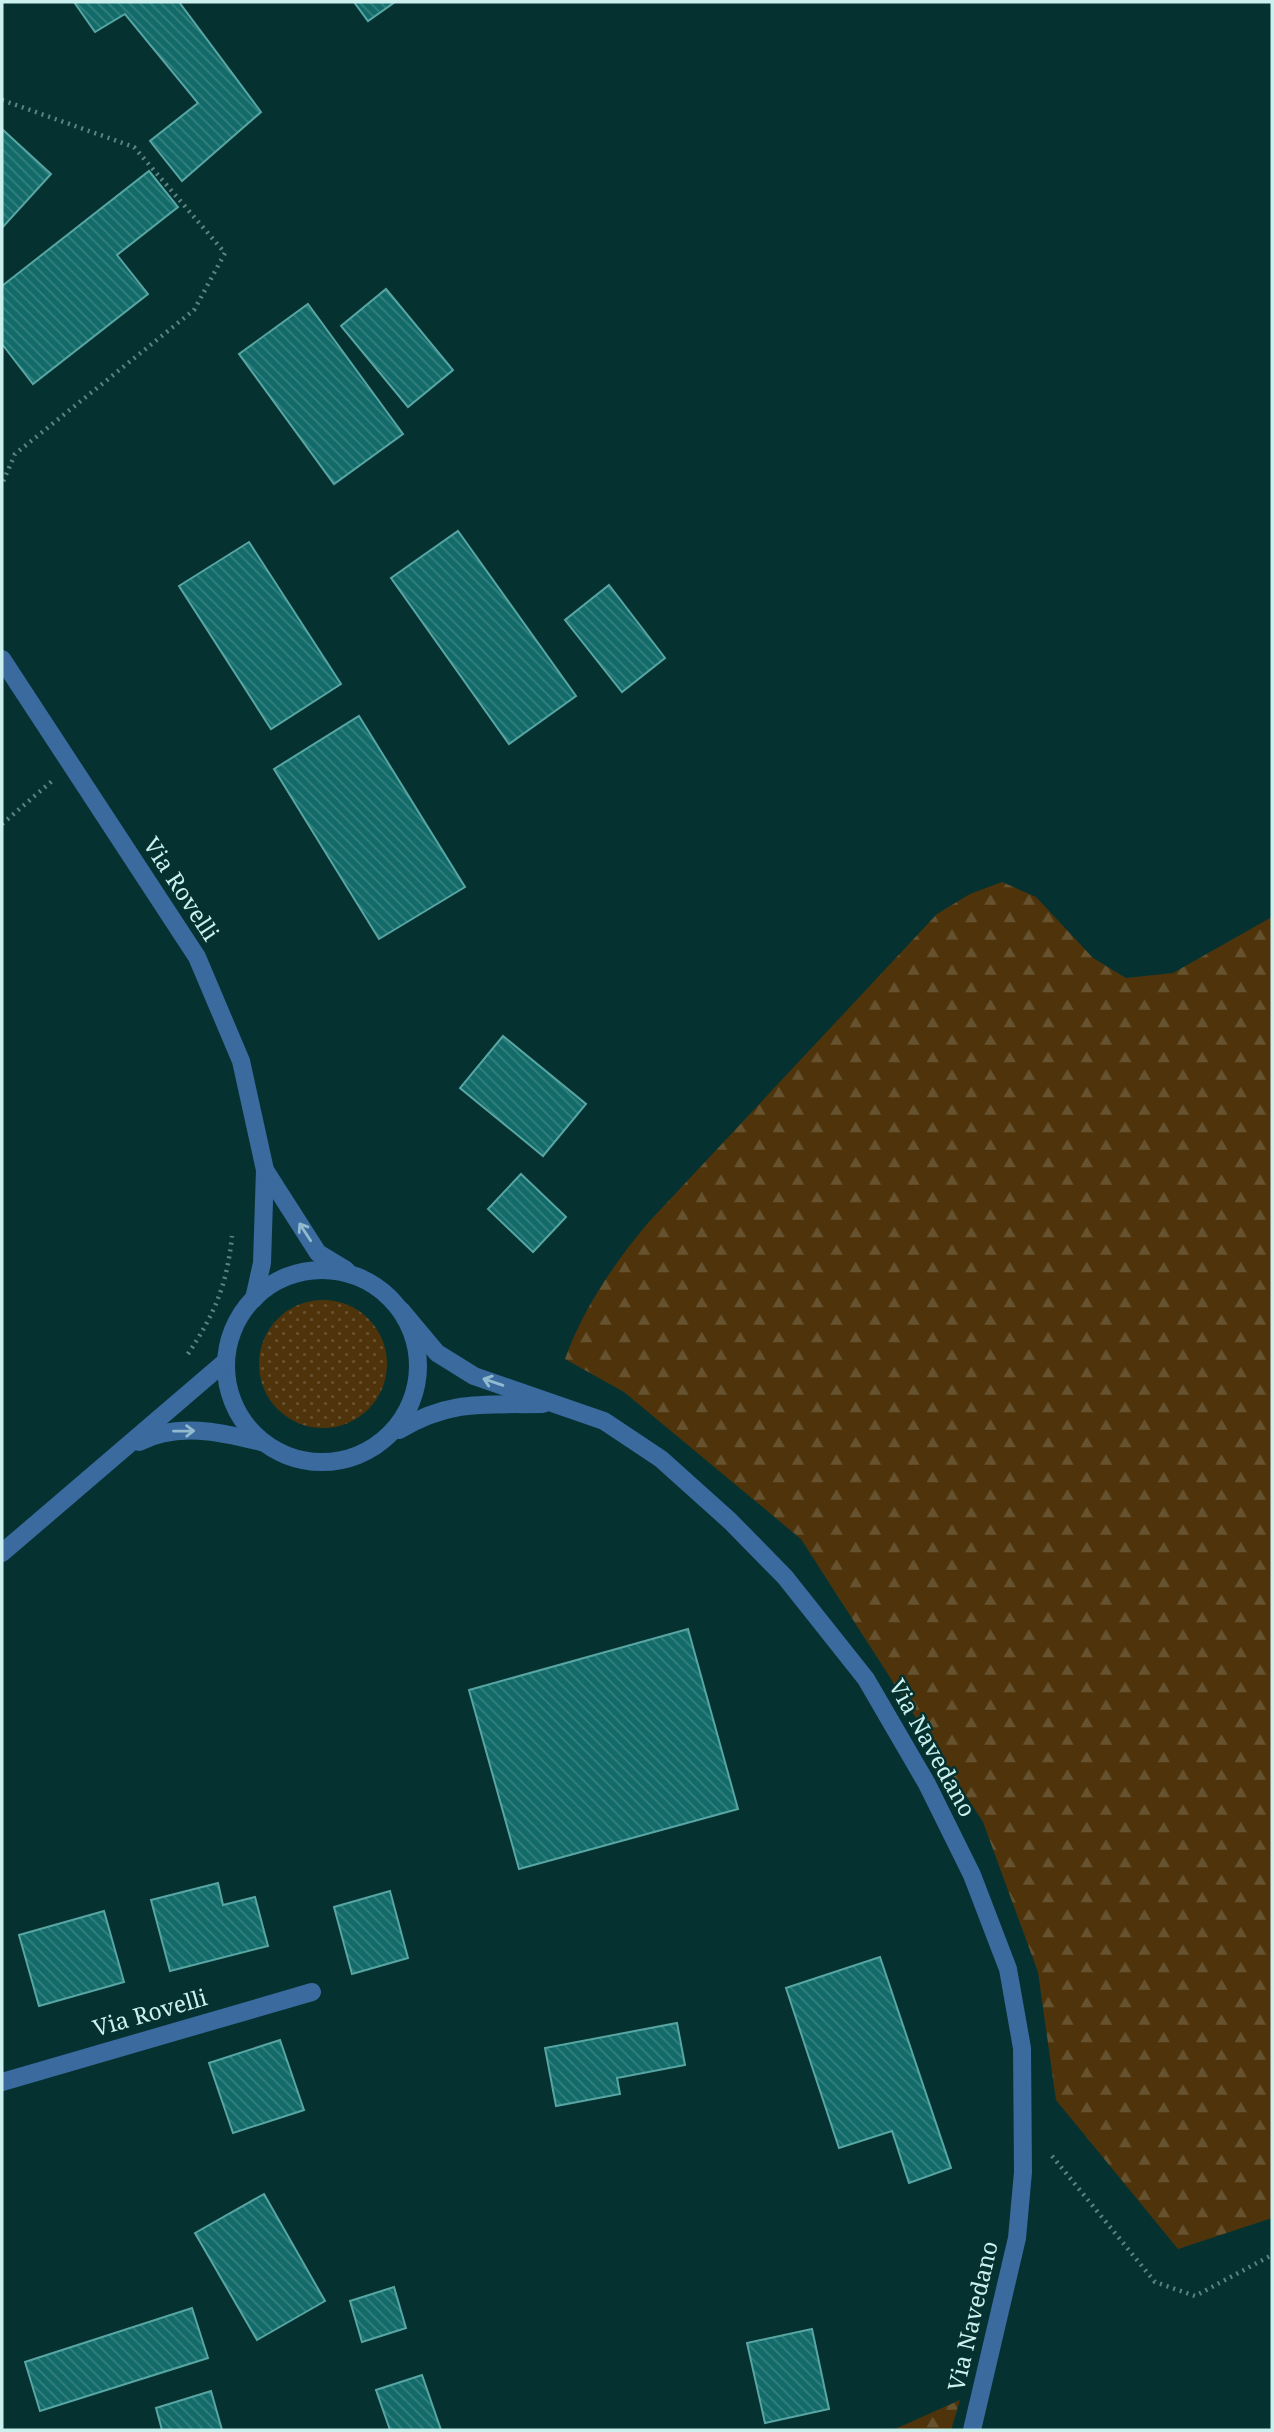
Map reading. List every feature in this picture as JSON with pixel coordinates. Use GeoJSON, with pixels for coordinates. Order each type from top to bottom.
{"type":"FeatureCollection","features":[{"type":"Feature","properties":{"kind":"street","name":"Via Rovelli"},"geometry":{"type":"LineString","coordinates":[[2,659],[197,957],[241,1061],[265,1170],[262,1263],[254,1298]]}},
{"type":"Feature","properties":{"kind":"street","name":"Via Rovelli"},"geometry":{"type":"LineString","coordinates":[[265,1170],[318,1253],[355,1275]]}},
{"type":"Feature","properties":{"kind":"street"},"geometry":{"type":"LineString","coordinates":[[264,1443],[239,1415],[231,1398],[226,1361],[234,1327],[254,1298],[271,1285],[312,1270],[334,1270],[355,1275],[388,1296],[401,1310],[412,1330],[418,1352],[419,1375],[409,1408],[390,1436]]}},
{"type":"Feature","properties":{"kind":"street","name":"Via Navedano"},"geometry":{"type":"LineString","coordinates":[[401,1310],[437,1353],[474,1376],[604,1421],[661,1459],[730,1521],[785,1577],[866,1679],[927,1784],[972,1875],[1008,1969],[1022,2048],[1023,2172],[1017,2238],[972,2430]]}},
{"type":"Feature","properties":{"kind":"street"},"geometry":{"type":"LineString","coordinates":[[2,1553],[226,1361]]}},
{"type":"Feature","properties":{"kind":"street"},"geometry":{"type":"LineString","coordinates":[[120,1452],[151,1436],[176,1430],[222,1432],[264,1443],[284,1455],[305,1461],[328,1462],[351,1459],[372,1449],[426,1414],[456,1405],[557,1404]]}},
{"type":"Feature","properties":{"kind":"street","name":"Via Rovelli"},"geometry":{"type":"LineString","coordinates":[[2,2082],[312,1992]]}},
{"type":"Feature","properties":{"kind":"path"},"geometry":{"type":"LineString","coordinates":[[2,100],[134,147],[225,253],[194,310],[15,454],[2,484]]}},
{"type":"Feature","properties":{"kind":"path"},"geometry":{"type":"LineString","coordinates":[[2,824],[50,783],[57,794]]}},
{"type":"Feature","properties":{"kind":"path"},"geometry":{"type":"LineString","coordinates":[[186,1358],[213,1315],[221,1295],[228,1274],[233,1225]]}},
{"type":"Feature","properties":{"kind":"path"},"geometry":{"type":"LineString","coordinates":[[1023,2120],[1155,2283],[1195,2296],[1272,2255]]}},
{"type":"Feature","properties":{"kind":"green space"},"geometry":{"type":"Polygon","coordinates":[[[1002,882],[1036,897],[1093,958],[1126,978],[1173,973],[1272,917],[1272,2218],[1178,2249],[1056,2100],[1038,1972],[983,1822],[801,1539],[624,1392],[565,1359],[600,1288],[647,1224],[937,914],[970,894],[1002,882]]]}},
{"type":"Feature","properties":{"kind":"green space"},"geometry":{"type":"Polygon","coordinates":[[[323,1300],[348,1305],[368,1319],[382,1339],[387,1364],[382,1389],[368,1409],[348,1423],[323,1428],[298,1423],[278,1409],[264,1389],[259,1364],[264,1339],[278,1319],[298,1305],[323,1300]]]}},
{"type":"Feature","properties":{"kind":"green space"},"geometry":{"type":"Polygon","coordinates":[[[960,2400],[951,2430],[893,2430],[960,2400]]]}},
{"type":"Feature","properties":{"kind":"building"},"geometry":{"type":"Polygon","coordinates":[[[74,2],[179,2],[261,112],[182,181],[150,141],[198,103],[125,14],[95,32],[74,2]]]}},
{"type":"Feature","properties":{"kind":"building"},"geometry":{"type":"Polygon","coordinates":[[[354,2],[395,2],[368,21],[354,2]]]}},
{"type":"Feature","properties":{"kind":"building"},"geometry":{"type":"Polygon","coordinates":[[[2,129],[51,174],[2,228],[2,129]]]}},
{"type":"Feature","properties":{"kind":"building"},"geometry":{"type":"Polygon","coordinates":[[[149,171],[178,207],[117,255],[148,294],[33,384],[2,344],[2,286],[149,171]]]}},
{"type":"Feature","properties":{"kind":"building"},"geometry":{"type":"Polygon","coordinates":[[[386,289],[453,370],[408,407],[341,326],[386,289]]]}},
{"type":"Feature","properties":{"kind":"building"},"geometry":{"type":"Polygon","coordinates":[[[308,304],[403,434],[334,484],[239,354],[308,304]]]}},
{"type":"Feature","properties":{"kind":"building"},"geometry":{"type":"Polygon","coordinates":[[[458,531],[576,696],[509,744],[391,578],[458,531]]]}},
{"type":"Feature","properties":{"kind":"building"},"geometry":{"type":"Polygon","coordinates":[[[249,542],[341,684],[271,729],[179,586],[249,542]]]}},
{"type":"Feature","properties":{"kind":"building"},"geometry":{"type":"Polygon","coordinates":[[[609,585],[665,658],[622,692],[565,620],[609,585]]]}},
{"type":"Feature","properties":{"kind":"building"},"geometry":{"type":"Polygon","coordinates":[[[359,716],[465,887],[379,939],[274,769],[359,716]]]}},
{"type":"Feature","properties":{"kind":"building"},"geometry":{"type":"Polygon","coordinates":[[[503,1036],[586,1104],[543,1156],[460,1088],[503,1036]]]}},
{"type":"Feature","properties":{"kind":"building"},"geometry":{"type":"Polygon","coordinates":[[[521,1174],[566,1217],[533,1252],[488,1209],[521,1174]]]}},
{"type":"Feature","properties":{"kind":"building"},"geometry":{"type":"Polygon","coordinates":[[[688,1629],[738,1809],[519,1869],[469,1690],[688,1629]]]}},
{"type":"Feature","properties":{"kind":"building"},"geometry":{"type":"Polygon","coordinates":[[[218,1883],[223,1905],[255,1897],[268,1946],[170,1971],[151,1900],[218,1883]]]}},
{"type":"Feature","properties":{"kind":"building"},"geometry":{"type":"Polygon","coordinates":[[[390,1891],[408,1958],[352,1974],[334,1907],[390,1891]]]}},
{"type":"Feature","properties":{"kind":"building"},"geometry":{"type":"Polygon","coordinates":[[[104,1911],[124,1982],[39,2006],[19,1935],[104,1911]]]}},
{"type":"Feature","properties":{"kind":"building"},"geometry":{"type":"Polygon","coordinates":[[[880,1957],[951,2168],[909,2183],[892,2131],[839,2148],[786,1988],[880,1957]]]}},
{"type":"Feature","properties":{"kind":"building"},"geometry":{"type":"Polygon","coordinates":[[[677,2023],[685,2065],[617,2078],[620,2094],[556,2106],[545,2048],[677,2023]]]}},
{"type":"Feature","properties":{"kind":"building"},"geometry":{"type":"Polygon","coordinates":[[[280,2040],[304,2110],[233,2133],[209,2063],[280,2040]]]}},
{"type":"Feature","properties":{"kind":"building"},"geometry":{"type":"Polygon","coordinates":[[[264,2194],[325,2301],[257,2340],[195,2233],[264,2194]]]}},
{"type":"Feature","properties":{"kind":"building"},"geometry":{"type":"Polygon","coordinates":[[[394,2287],[406,2328],[362,2342],[350,2301],[394,2287]]]}},
{"type":"Feature","properties":{"kind":"building"},"geometry":{"type":"Polygon","coordinates":[[[192,2308],[208,2358],[40,2411],[25,2362],[192,2308]]]}},
{"type":"Feature","properties":{"kind":"building"},"geometry":{"type":"Polygon","coordinates":[[[812,2329],[829,2409],[765,2423],[747,2343],[812,2329]]]}},
{"type":"Feature","properties":{"kind":"building"},"geometry":{"type":"Polygon","coordinates":[[[422,2375],[441,2430],[390,2430],[376,2390],[422,2375]]]}},
{"type":"Feature","properties":{"kind":"building"},"geometry":{"type":"Polygon","coordinates":[[[211,2391],[222,2430],[162,2430],[156,2408],[211,2391]]]}}]}
